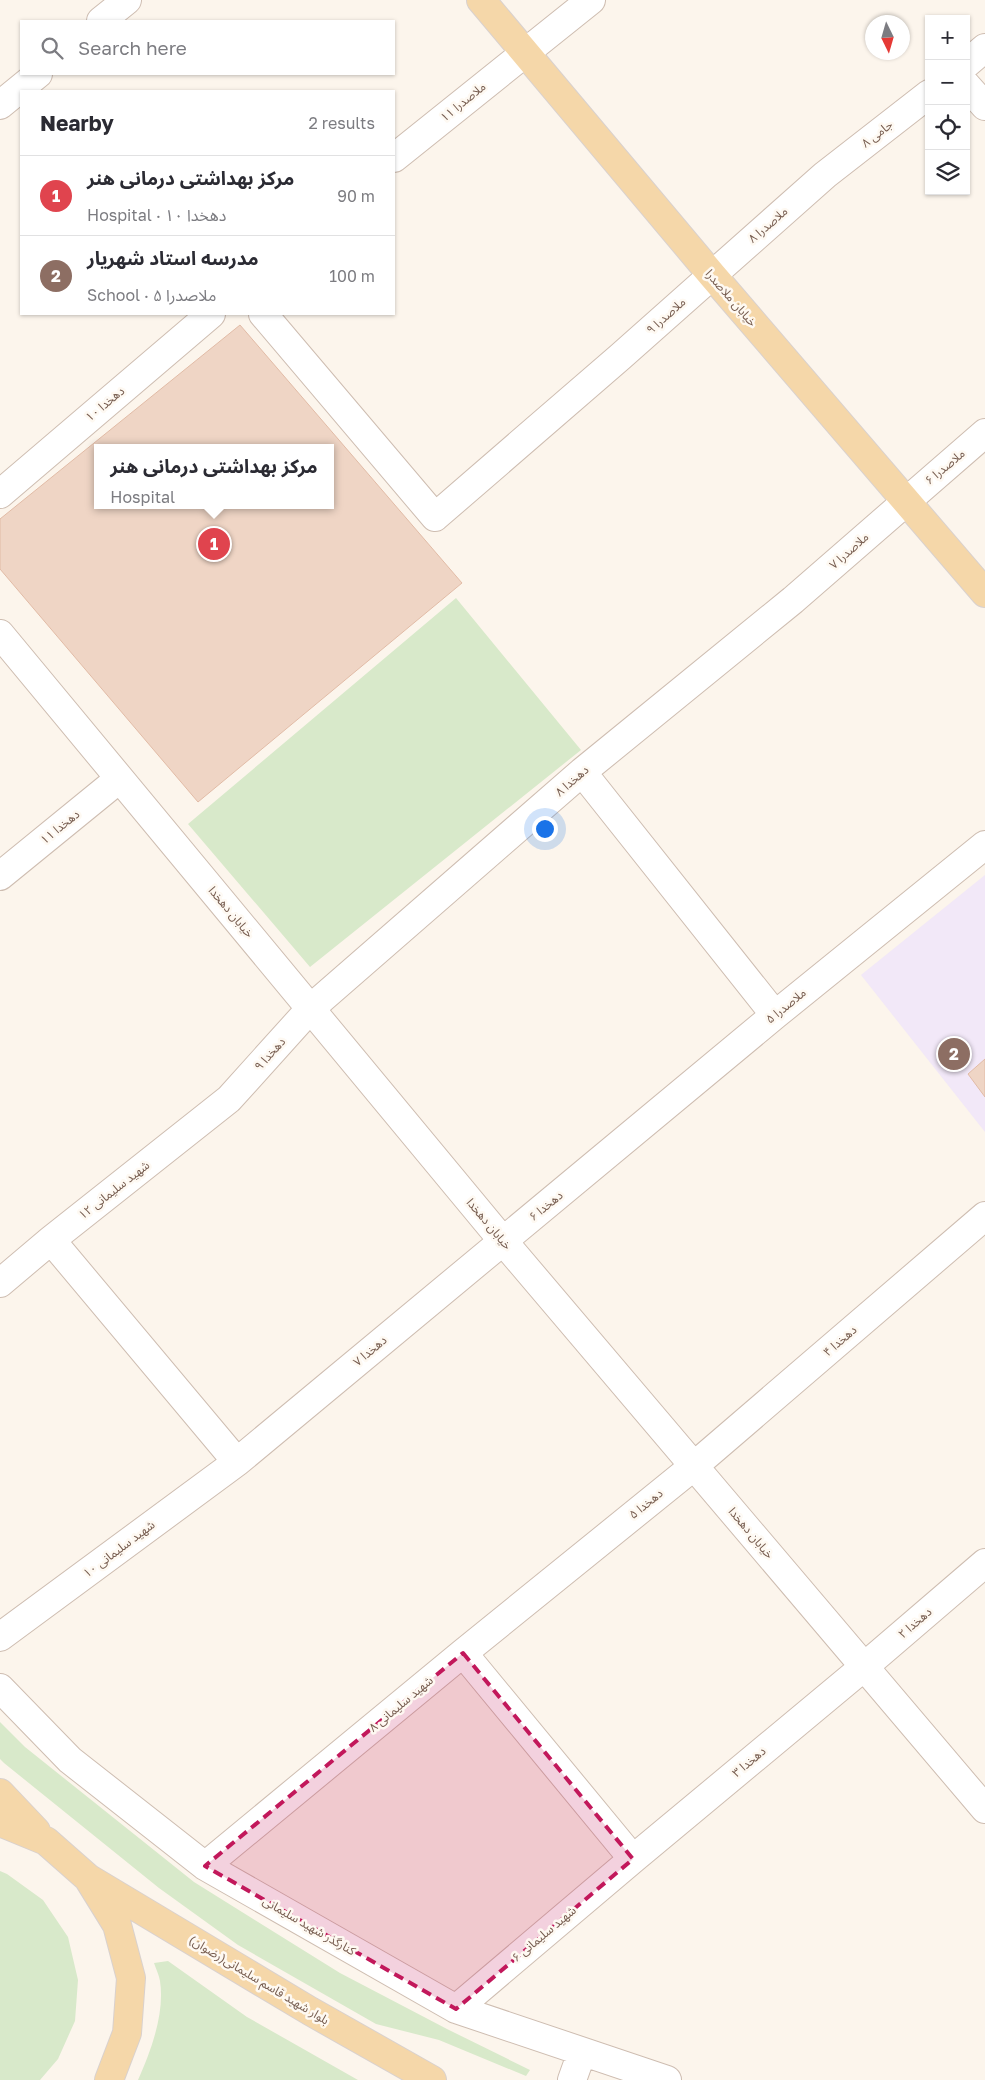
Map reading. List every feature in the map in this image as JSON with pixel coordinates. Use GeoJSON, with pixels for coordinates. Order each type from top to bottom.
{"type":"FeatureCollection","features":[{"type":"Feature","properties":{"kind":"main road","name":"خیابان ملاصدرا"},"geometry":{"type":"LineString","coordinates":[[481,0],[712,275],[985,593]]}},
{"type":"Feature","properties":{"kind":"main road"},"geometry":{"type":"LineString","coordinates":[[0,1793],[46,1842],[88,1878],[117,1925],[131,1978],[127,2034],[109,2080]]}},
{"type":"Feature","properties":{"kind":"main road"},"geometry":{"type":"LineString","coordinates":[[0,1822],[46,1842]]}},
{"type":"Feature","properties":{"kind":"main road","name":"بلوار شهید قاسم سلیمانی(رضوان)"},"geometry":{"type":"LineString","coordinates":[[88,1878],[310,2011],[432,2080]]}},
{"type":"Feature","properties":{"kind":"street"},"geometry":{"type":"LineString","coordinates":[[102,20],[127,0]]}},
{"type":"Feature","properties":{"kind":"street","name":"ملاصدرا ۱۱"},"geometry":{"type":"LineString","coordinates":[[397,155],[591,0]]}},
{"type":"Feature","properties":{"kind":"street"},"geometry":{"type":"LineString","coordinates":[[970,61],[985,48]]}},
{"type":"Feature","properties":{"kind":"street"},"geometry":{"type":"LineString","coordinates":[[4,93],[36,75]]}},
{"type":"Feature","properties":{"kind":"street"},"geometry":{"type":"LineString","coordinates":[[970,89],[985,106]]}},
{"type":"Feature","properties":{"kind":"street","name":"جامی ۸"},"geometry":{"type":"LineString","coordinates":[[825,175],[925,97]]}},
{"type":"Feature","properties":{"kind":"street","name":"ملاصدرا ۸"},"geometry":{"type":"LineString","coordinates":[[712,275],[825,175]]}},
{"type":"Feature","properties":{"kind":"street","name":"ملاصدرا ۹"},"geometry":{"type":"LineString","coordinates":[[264,315],[435,517],[620,358],[712,275]]}},
{"type":"Feature","properties":{"kind":"street","name":"دهخدا ۱۰"},"geometry":{"type":"LineString","coordinates":[[0,494],[210,315]]}},
{"type":"Feature","properties":{"kind":"street","name":"ملاصدرا ۶"},"geometry":{"type":"LineString","coordinates":[[906,501],[985,434]]}},
{"type":"Feature","properties":{"kind":"street","name":"ملاصدرا ۷"},"geometry":{"type":"LineString","coordinates":[[793,600],[906,501]]}},
{"type":"Feature","properties":{"kind":"street","name":"دهخدا ۸"},"geometry":{"type":"LineString","coordinates":[[311,1008],[582,772],[793,600]]}},
{"type":"Feature","properties":{"kind":"street","name":"خیابان دهخدا"},"geometry":{"type":"LineString","coordinates":[[0,634],[502,1241],[985,1809]]}},
{"type":"Feature","properties":{"kind":"street"},"geometry":{"type":"LineString","coordinates":[[582,772],[775,1015]]}},
{"type":"Feature","properties":{"kind":"street","name":"دهخدا ۱۱"},"geometry":{"type":"LineString","coordinates":[[0,876],[119,778]]}},
{"type":"Feature","properties":{"kind":"street","name":"ملاصدرا ۵"},"geometry":{"type":"LineString","coordinates":[[590,1170],[775,1015],[985,845]]}},
{"type":"Feature","properties":{"kind":"street","name":"دهخدا ۹"},"geometry":{"type":"LineString","coordinates":[[229,1099],[311,1008]]}},
{"type":"Feature","properties":{"kind":"street","name":"شهید سلیمانی ۱۲"},"geometry":{"type":"LineString","coordinates":[[0,1283],[51,1240],[229,1099]]}},
{"type":"Feature","properties":{"kind":"street","name":"دهخدا ۶"},"geometry":{"type":"LineString","coordinates":[[502,1241],[590,1170]]}},
{"type":"Feature","properties":{"kind":"street","name":"دهخدا ۴"},"geometry":{"type":"LineString","coordinates":[[694,1466],[985,1216]]}},
{"type":"Feature","properties":{"kind":"street"},"geometry":{"type":"LineString","coordinates":[[51,1240],[237,1462]]}},
{"type":"Feature","properties":{"kind":"street","name":"دهخدا ۷"},"geometry":{"type":"LineString","coordinates":[[237,1462],[502,1241]]}},
{"type":"Feature","properties":{"kind":"street","name":"شهید سلیمانی ۱۰"},"geometry":{"type":"LineString","coordinates":[[0,1637],[237,1462]]}},
{"type":"Feature","properties":{"kind":"street","name":"دهخدا ۵"},"geometry":{"type":"LineString","coordinates":[[598,1543],[694,1466]]}},
{"type":"Feature","properties":{"kind":"street","name":"شهید سلیمانی ۸"},"geometry":{"type":"LineString","coordinates":[[205,1866],[598,1543]]}},
{"type":"Feature","properties":{"kind":"street","name":"دهخدا ۲"},"geometry":{"type":"LineString","coordinates":[[865,1666],[975,1572]]}},
{"type":"Feature","properties":{"kind":"street"},"geometry":{"type":"LineString","coordinates":[[463,1653],[633,1859]]}},
{"type":"Feature","properties":{"kind":"street","name":"دهخدا ۳"},"geometry":{"type":"LineString","coordinates":[[633,1859],[865,1666]]}},
{"type":"Feature","properties":{"kind":"street","name":"کنارگذر شهید سلیمانی"},"geometry":{"type":"LineString","coordinates":[[0,1688],[70,1760],[205,1866],[456,2009],[668,2080]]}},
{"type":"Feature","properties":{"kind":"street","name":"شهید سلیمانی ۶"},"geometry":{"type":"LineString","coordinates":[[456,2009],[633,1859]]}},
{"type":"Feature","properties":{"kind":"street"},"geometry":{"type":"LineString","coordinates":[[572,2080],[582,2052]]}},
{"type":"Feature","properties":{"kind":"highlighted area"},"geometry":{"type":"Polygon","coordinates":[[[463,1653],[633,1859],[456,2009],[205,1866],[463,1653]]]}},
{"type":"Feature","properties":{"kind":"shaded area"},"geometry":{"type":"Polygon","coordinates":[[[985,875],[985,1132],[861,975],[985,875]]]}},
{"type":"Feature","properties":{"kind":"green space"},"geometry":{"type":"Polygon","coordinates":[[[456,598],[581,750],[310,967],[188,824],[456,598]]]}},
{"type":"Feature","properties":{"kind":"green space"},"geometry":{"type":"Polygon","coordinates":[[[0,1722],[25,1747],[194,1882],[340,1973],[530,2070],[526,2076],[439,2040],[376,2024],[238,1945],[159,1888],[4,1763],[0,1759],[0,1722]]]}},
{"type":"Feature","properties":{"kind":"green space"},"geometry":{"type":"Polygon","coordinates":[[[0,1871],[43,1900],[68,1937],[78,1980],[75,2021],[58,2059],[40,2080],[0,2080],[0,1871]]]}},
{"type":"Feature","properties":{"kind":"green space"},"geometry":{"type":"Polygon","coordinates":[[[168,1961],[247,2017],[358,2080],[138,2080],[148,2057],[159,2019],[160,1981],[154,1963],[168,1961]]]}},
{"type":"Feature","properties":{"kind":"building"},"geometry":{"type":"Polygon","coordinates":[[[240,325],[462,583],[198,802],[0,569],[0,519],[240,325]]]}},
{"type":"Feature","properties":{"kind":"building"},"geometry":{"type":"Polygon","coordinates":[[[985,1059],[985,1097],[968,1074],[985,1059]]]}},
{"type":"Feature","properties":{"kind":"place","name":"مرکز بهداشتی درمانی هنر"},"geometry":{"type":"Point","coordinates":[214,544]}},
{"type":"Feature","properties":{"kind":"place","name":"مدرسه استاد شهریار"},"geometry":{"type":"Point","coordinates":[954,1054]}}]}
